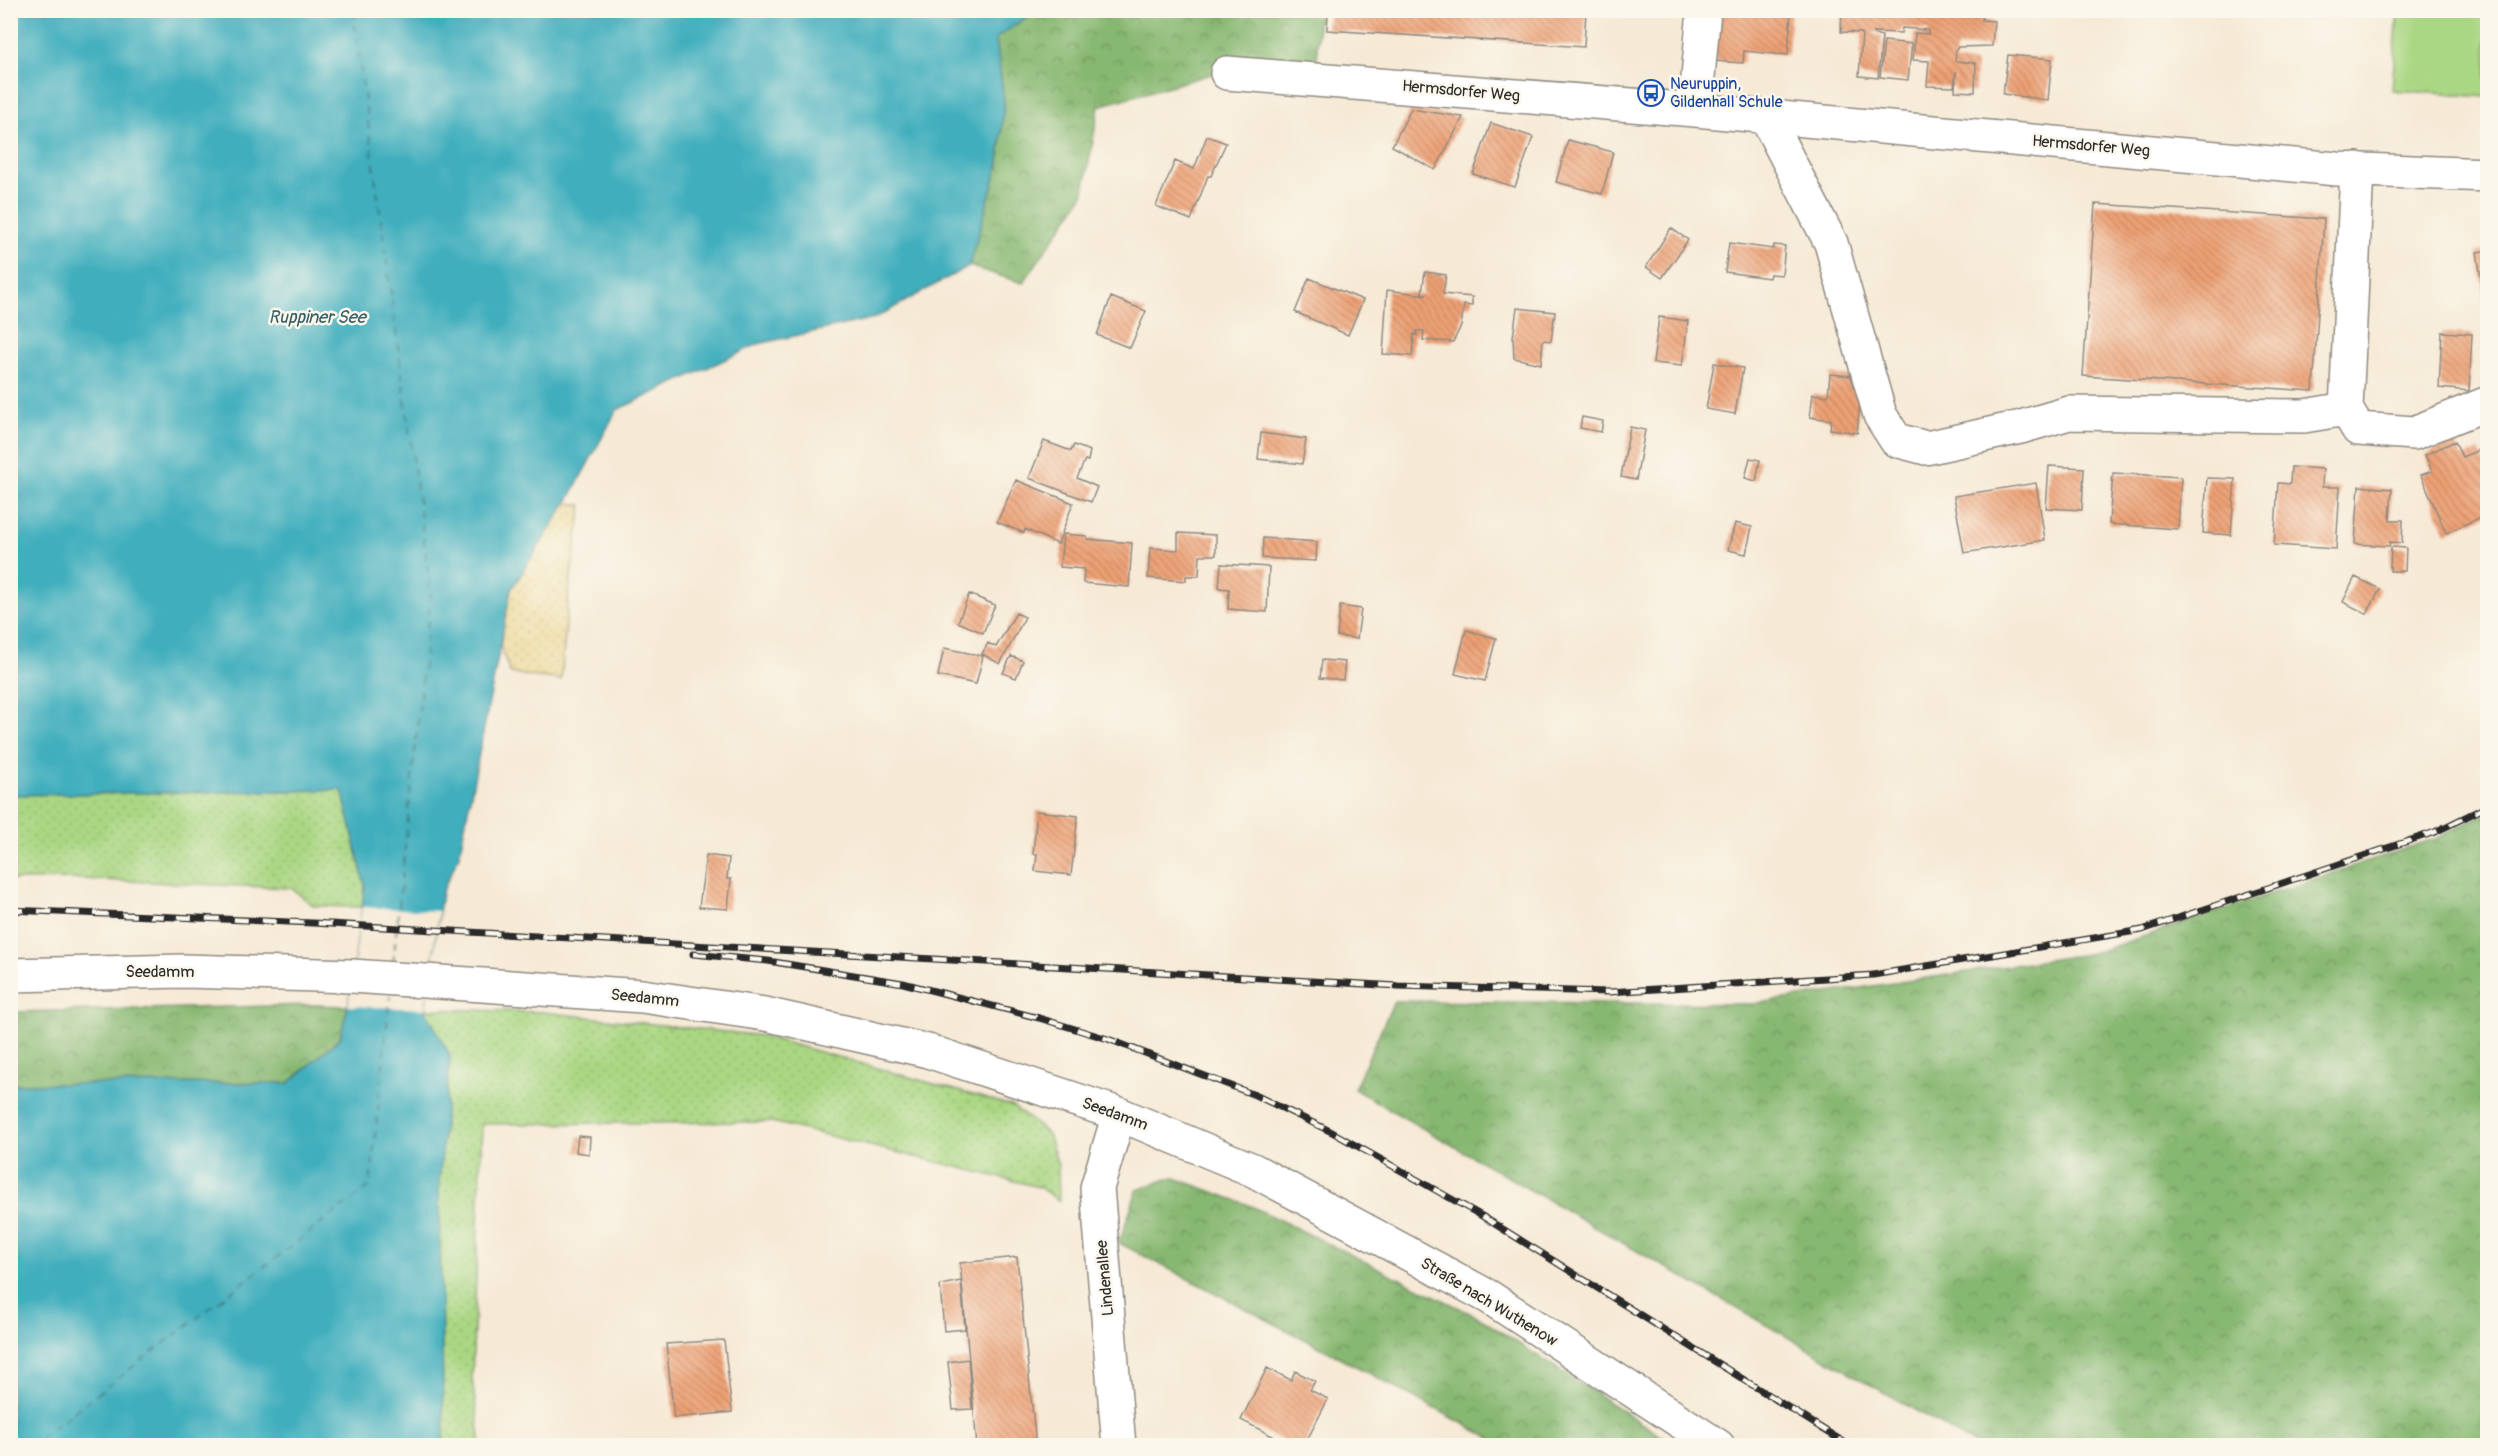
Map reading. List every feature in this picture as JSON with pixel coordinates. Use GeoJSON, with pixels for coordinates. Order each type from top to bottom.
{"type":"FeatureCollection","features":[{"type":"Feature","properties":{"kind":"main road"},"geometry":{"type":"LineString","coordinates":[[1695,110],[1704,10]]}},
{"type":"Feature","properties":{"kind":"main road","name":"Hermsdorfer Weg"},"geometry":{"type":"LineString","coordinates":[[1227,73],[1695,110],[2357,169],[2487,175]]}},
{"type":"Feature","properties":{"kind":"main road"},"geometry":{"type":"LineString","coordinates":[[1766,117],[1832,243],[1880,415],[1896,440],[1926,448],[2021,427],[2069,413],[2304,416],[2346,409]]}},
{"type":"Feature","properties":{"kind":"main road"},"geometry":{"type":"LineString","coordinates":[[2357,169],[2346,409],[2358,429],[2414,433],[2487,403]]}},
{"type":"Feature","properties":{"kind":"main road","name":"Seedamm"},"geometry":{"type":"LineString","coordinates":[[10,975],[184,971],[430,980],[642,996],[765,1014],[928,1052],[1119,1114],[1253,1170]]}},
{"type":"Feature","properties":{"kind":"main road","name":"Lindenallee"},"geometry":{"type":"LineString","coordinates":[[1119,1114],[1097,1188],[1119,1446]]}},
{"type":"Feature","properties":{"kind":"main road","name":"Straße nach Wuthenow"},"geometry":{"type":"LineString","coordinates":[[1253,1170],[1489,1297],[1718,1446]]}},
{"type":"Feature","properties":{"kind":"green space"},"geometry":{"type":"Polygon","coordinates":[[[1036,11],[1319,11],[1316,76],[1233,68],[1099,106],[1083,196],[1023,283],[969,266],[999,163],[1004,102],[996,38],[1036,11]]]}},
{"type":"Feature","properties":{"kind":"green space"},"geometry":{"type":"Polygon","coordinates":[[[2398,11],[2487,11],[2487,97],[2392,90],[2398,11]]]}},
{"type":"Feature","properties":{"kind":"green space"},"geometry":{"type":"Polygon","coordinates":[[[342,790],[365,886],[362,907],[314,906],[291,888],[79,879],[11,880],[10,795],[342,790]]]}},
{"type":"Feature","properties":{"kind":"green space"},"geometry":{"type":"Polygon","coordinates":[[[2487,813],[2487,1445],[1976,1445],[1354,1089],[1394,1001],[1753,1004],[2094,953],[2437,838],[2487,813]]]}},
{"type":"Feature","properties":{"kind":"green space"},"geometry":{"type":"Polygon","coordinates":[[[348,1006],[340,1038],[289,1083],[11,1084],[10,1012],[348,1006]]]}},
{"type":"Feature","properties":{"kind":"green space"},"geometry":{"type":"Polygon","coordinates":[[[425,1009],[542,1012],[763,1036],[1012,1106],[1048,1134],[1058,1165],[1059,1201],[1039,1187],[772,1122],[482,1124],[472,1378],[481,1445],[444,1445],[439,1184],[450,1056],[425,1009]]]}},
{"type":"Feature","properties":{"kind":"green space"},"geometry":{"type":"Polygon","coordinates":[[[1172,1177],[1249,1205],[1478,1317],[1675,1445],[1503,1445],[1119,1243],[1137,1190],[1172,1177]]]}},
{"type":"Feature","properties":{"kind":"sand"},"geometry":{"type":"Polygon","coordinates":[[[512,497],[582,505],[569,588],[561,680],[510,673],[493,624],[512,497]]]}},
{"type":"Feature","properties":{"kind":"water","name":"Ruppiner See"},"geometry":{"type":"Polygon","coordinates":[[[11,11],[1036,11],[996,38],[1004,102],[999,163],[969,266],[875,318],[758,344],[617,410],[567,502],[511,590],[459,856],[442,892],[425,1009],[450,1056],[439,1184],[444,1445],[11,1445],[10,1084],[289,1083],[340,1038],[348,1006],[365,886],[342,790],[11,795],[11,11]]]}},
{"type":"Feature","properties":{"kind":"pier"},"geometry":{"type":"Polygon","coordinates":[[[362,907],[439,911],[425,1009],[348,1006],[362,907]]]}},
{"type":"Feature","properties":{"kind":"building"},"geometry":{"type":"Polygon","coordinates":[[[1328,10],[1586,10],[1584,47],[1327,30],[1328,10]]]}},
{"type":"Feature","properties":{"kind":"building"},"geometry":{"type":"Polygon","coordinates":[[[1718,10],[1791,10],[1788,55],[1744,51],[1743,63],[1714,61],[1718,10]]]}},
{"type":"Feature","properties":{"kind":"building"},"geometry":{"type":"Polygon","coordinates":[[[1842,10],[1903,13],[1903,10],[1940,10],[1940,12],[1982,10],[1982,20],[1994,21],[1992,46],[1958,47],[1955,61],[1976,63],[1975,92],[1955,91],[1956,71],[1954,87],[1927,86],[1929,61],[1913,60],[1915,33],[1928,34],[1928,30],[1902,28],[1901,33],[1874,32],[1882,36],[1878,78],[1859,76],[1862,33],[1841,32],[1842,10]]]}},
{"type":"Feature","properties":{"kind":"building"},"geometry":{"type":"Polygon","coordinates":[[[1884,41],[1912,44],[1908,80],[1880,77],[1884,41]]]}},
{"type":"Feature","properties":{"kind":"building"},"geometry":{"type":"Polygon","coordinates":[[[2008,55],[2052,59],[2048,100],[2003,94],[2008,55]]]}},
{"type":"Feature","properties":{"kind":"building"},"geometry":{"type":"Polygon","coordinates":[[[1411,109],[1463,117],[1435,170],[1392,146],[1411,109]]]}},
{"type":"Feature","properties":{"kind":"building"},"geometry":{"type":"Polygon","coordinates":[[[1491,123],[1533,137],[1515,187],[1473,174],[1491,123]]]}},
{"type":"Feature","properties":{"kind":"building"},"geometry":{"type":"Polygon","coordinates":[[[1207,136],[1226,143],[1211,176],[1208,176],[1191,220],[1156,206],[1175,161],[1194,169],[1207,136]]]}},
{"type":"Feature","properties":{"kind":"building"},"geometry":{"type":"Polygon","coordinates":[[[1568,140],[1613,152],[1602,194],[1556,182],[1568,140]]]}},
{"type":"Feature","properties":{"kind":"building"},"geometry":{"type":"Polygon","coordinates":[[[2095,204],[2324,219],[2313,391],[2083,376],[2095,204]]]}},
{"type":"Feature","properties":{"kind":"building"},"geometry":{"type":"Polygon","coordinates":[[[1671,228],[1688,240],[1662,278],[1646,267],[1671,228]]]}},
{"type":"Feature","properties":{"kind":"building"},"geometry":{"type":"Polygon","coordinates":[[[1729,243],[1773,249],[1774,245],[1785,246],[1782,275],[1770,274],[1769,278],[1725,272],[1729,243]]]}},
{"type":"Feature","properties":{"kind":"building"},"geometry":{"type":"Polygon","coordinates":[[[2488,250],[2488,312],[2486,312],[2477,252],[2488,250]]]}},
{"type":"Feature","properties":{"kind":"building"},"geometry":{"type":"Polygon","coordinates":[[[1425,272],[1446,275],[1443,294],[1472,297],[1472,306],[1464,305],[1461,326],[1453,342],[1423,340],[1424,331],[1417,331],[1417,335],[1414,334],[1412,356],[1383,354],[1387,290],[1427,295],[1422,293],[1425,272]]]}},
{"type":"Feature","properties":{"kind":"building"},"geometry":{"type":"Polygon","coordinates":[[[1309,278],[1363,300],[1348,335],[1295,312],[1309,278]]]}},
{"type":"Feature","properties":{"kind":"building"},"geometry":{"type":"Polygon","coordinates":[[[1111,297],[1146,311],[1130,348],[1097,335],[1111,297]]]}},
{"type":"Feature","properties":{"kind":"building"},"geometry":{"type":"Polygon","coordinates":[[[1517,308],[1555,312],[1551,341],[1543,340],[1541,364],[1514,358],[1513,337],[1517,308]]]}},
{"type":"Feature","properties":{"kind":"building"},"geometry":{"type":"Polygon","coordinates":[[[1659,317],[1688,321],[1682,366],[1653,363],[1659,317]]]}},
{"type":"Feature","properties":{"kind":"building"},"geometry":{"type":"Polygon","coordinates":[[[2442,332],[2472,334],[2469,391],[2439,388],[2442,332]]]}},
{"type":"Feature","properties":{"kind":"building"},"geometry":{"type":"Polygon","coordinates":[[[1714,363],[1743,368],[1735,414],[1706,409],[1714,363]]]}},
{"type":"Feature","properties":{"kind":"building"},"geometry":{"type":"Polygon","coordinates":[[[1830,374],[1862,377],[1857,433],[1830,429],[1831,420],[1810,417],[1813,394],[1828,396],[1830,374]]]}},
{"type":"Feature","properties":{"kind":"building"},"geometry":{"type":"Polygon","coordinates":[[[1582,417],[1603,421],[1601,432],[1580,428],[1582,417]]]}},
{"type":"Feature","properties":{"kind":"building"},"geometry":{"type":"Polygon","coordinates":[[[1630,427],[1645,430],[1636,480],[1621,477],[1630,427]]]}},
{"type":"Feature","properties":{"kind":"building"},"geometry":{"type":"Polygon","coordinates":[[[1261,433],[1306,439],[1302,464],[1258,459],[1261,433]]]}},
{"type":"Feature","properties":{"kind":"building"},"geometry":{"type":"Polygon","coordinates":[[[1044,441],[1071,451],[1074,445],[1090,451],[1088,461],[1085,460],[1077,478],[1097,487],[1091,502],[1029,478],[1044,441]]]}},
{"type":"Feature","properties":{"kind":"building"},"geometry":{"type":"Polygon","coordinates":[[[2455,441],[2462,457],[2479,450],[2488,469],[2488,514],[2446,533],[2421,475],[2432,471],[2425,455],[2455,441]]]}},
{"type":"Feature","properties":{"kind":"building"},"geometry":{"type":"Polygon","coordinates":[[[1750,458],[1760,460],[1756,481],[1745,478],[1750,458]]]}},
{"type":"Feature","properties":{"kind":"building"},"geometry":{"type":"Polygon","coordinates":[[[2049,466],[2084,468],[2082,510],[2046,508],[2049,466]]]}},
{"type":"Feature","properties":{"kind":"building"},"geometry":{"type":"Polygon","coordinates":[[[2291,467],[2323,469],[2322,487],[2340,487],[2336,549],[2274,545],[2278,483],[2290,484],[2291,467]]]}},
{"type":"Feature","properties":{"kind":"building"},"geometry":{"type":"Polygon","coordinates":[[[2113,473],[2181,477],[2178,529],[2109,524],[2113,473]]]}},
{"type":"Feature","properties":{"kind":"building"},"geometry":{"type":"Polygon","coordinates":[[[2207,478],[2235,479],[2231,535],[2203,533],[2207,478]]]}},
{"type":"Feature","properties":{"kind":"building"},"geometry":{"type":"Polygon","coordinates":[[[1016,480],[1073,503],[1058,544],[1025,529],[1024,533],[997,522],[1016,480]]]}},
{"type":"Feature","properties":{"kind":"building"},"geometry":{"type":"Polygon","coordinates":[[[2036,483],[2045,540],[1964,553],[1954,496],[2036,483]]]}},
{"type":"Feature","properties":{"kind":"building"},"geometry":{"type":"Polygon","coordinates":[[[2359,486],[2392,489],[2390,520],[2403,520],[2402,543],[2390,542],[2389,546],[2355,544],[2359,486]]]}},
{"type":"Feature","properties":{"kind":"building"},"geometry":{"type":"Polygon","coordinates":[[[1735,523],[1752,527],[1746,554],[1728,550],[1735,523]]]}},
{"type":"Feature","properties":{"kind":"building"},"geometry":{"type":"Polygon","coordinates":[[[1178,533],[1216,535],[1216,555],[1200,555],[1199,576],[1186,576],[1186,581],[1148,578],[1150,548],[1178,550],[1178,533]]]}},
{"type":"Feature","properties":{"kind":"building"},"geometry":{"type":"Polygon","coordinates":[[[1063,534],[1087,536],[1087,539],[1132,543],[1129,587],[1083,583],[1084,569],[1060,567],[1063,534]]]}},
{"type":"Feature","properties":{"kind":"building"},"geometry":{"type":"Polygon","coordinates":[[[1263,538],[1317,542],[1316,561],[1262,558],[1263,538]]]}},
{"type":"Feature","properties":{"kind":"building"},"geometry":{"type":"Polygon","coordinates":[[[2391,547],[2406,548],[2405,571],[2390,571],[2391,547]]]}},
{"type":"Feature","properties":{"kind":"building"},"geometry":{"type":"Polygon","coordinates":[[[1221,564],[1269,567],[1267,612],[1228,609],[1229,589],[1219,588],[1221,564]]]}},
{"type":"Feature","properties":{"kind":"building"},"geometry":{"type":"Polygon","coordinates":[[[2355,577],[2380,589],[2367,614],[2343,602],[2355,577]]]}},
{"type":"Feature","properties":{"kind":"building"},"geometry":{"type":"Polygon","coordinates":[[[969,594],[995,605],[983,633],[958,622],[969,594]]]}},
{"type":"Feature","properties":{"kind":"building"},"geometry":{"type":"Polygon","coordinates":[[[1340,606],[1361,609],[1357,639],[1337,636],[1340,606]]]}},
{"type":"Feature","properties":{"kind":"building"},"geometry":{"type":"Polygon","coordinates":[[[1016,613],[1025,617],[1000,664],[982,654],[988,643],[996,647],[1016,613]]]}},
{"type":"Feature","properties":{"kind":"building"},"geometry":{"type":"Polygon","coordinates":[[[1466,630],[1496,638],[1485,681],[1455,674],[1466,630]]]}},
{"type":"Feature","properties":{"kind":"building"},"geometry":{"type":"Polygon","coordinates":[[[944,648],[983,656],[976,684],[938,676],[944,648]]]}},
{"type":"Feature","properties":{"kind":"building"},"geometry":{"type":"Polygon","coordinates":[[[1011,656],[1023,661],[1016,678],[1003,673],[1011,656]]]}},
{"type":"Feature","properties":{"kind":"building"},"geometry":{"type":"Polygon","coordinates":[[[1322,660],[1345,662],[1343,680],[1320,678],[1322,660]]]}},
{"type":"Feature","properties":{"kind":"building"},"geometry":{"type":"Polygon","coordinates":[[[1037,811],[1078,816],[1071,875],[1035,871],[1037,854],[1033,854],[1037,811]]]}},
{"type":"Feature","properties":{"kind":"building"},"geometry":{"type":"Polygon","coordinates":[[[706,855],[729,858],[727,879],[731,879],[728,909],[699,907],[706,855]]]}},
{"type":"Feature","properties":{"kind":"building"},"geometry":{"type":"Polygon","coordinates":[[[578,1136],[590,1137],[589,1154],[576,1152],[578,1136]]]}},
{"type":"Feature","properties":{"kind":"building"},"geometry":{"type":"Polygon","coordinates":[[[1017,1257],[1036,1446],[977,1446],[960,1263],[1017,1257]]]}},
{"type":"Feature","properties":{"kind":"building"},"geometry":{"type":"Polygon","coordinates":[[[961,1281],[965,1329],[944,1331],[940,1285],[961,1281]]]}},
{"type":"Feature","properties":{"kind":"building"},"geometry":{"type":"Polygon","coordinates":[[[724,1340],[732,1412],[674,1418],[666,1344],[724,1340]]]}},
{"type":"Feature","properties":{"kind":"building"},"geometry":{"type":"Polygon","coordinates":[[[968,1359],[972,1409],[953,1410],[948,1362],[968,1359]]]}},
{"type":"Feature","properties":{"kind":"building"},"geometry":{"type":"Polygon","coordinates":[[[1267,1368],[1291,1380],[1295,1371],[1315,1381],[1310,1390],[1328,1399],[1304,1446],[1292,1446],[1241,1420],[1267,1368]]]}},
{"type":"Feature","properties":{"kind":"building"},"geometry":{"type":"Polygon","coordinates":[[[976,1442],[976,1446],[952,1446],[951,1444],[976,1442]]]}},
{"type":"Feature","properties":{"kind":"ferry route"},"geometry":{"type":"LineString","coordinates":[[353,10],[431,594],[393,964]]}},
{"type":"Feature","properties":{"kind":"ferry route"},"geometry":{"type":"LineString","coordinates":[[29,1446],[370,1186],[390,996]]}},
{"type":"Feature","properties":{"kind":"railway"},"geometry":{"type":"LineString","coordinates":[[10,910],[313,923],[1398,986],[1609,992],[1873,975],[2142,930],[2435,832],[2488,806]]}},
{"type":"Feature","properties":{"kind":"railway"},"geometry":{"type":"LineString","coordinates":[[693,954],[768,961],[903,983],[1039,1018],[1108,1039],[1255,1095],[1332,1132],[1482,1216],[1850,1446]]}},
{"type":"Feature","properties":{"kind":"place","name":"Neuruppin, Gildenhall Schule"},"geometry":{"type":"Point","coordinates":[1651,93]}}]}
